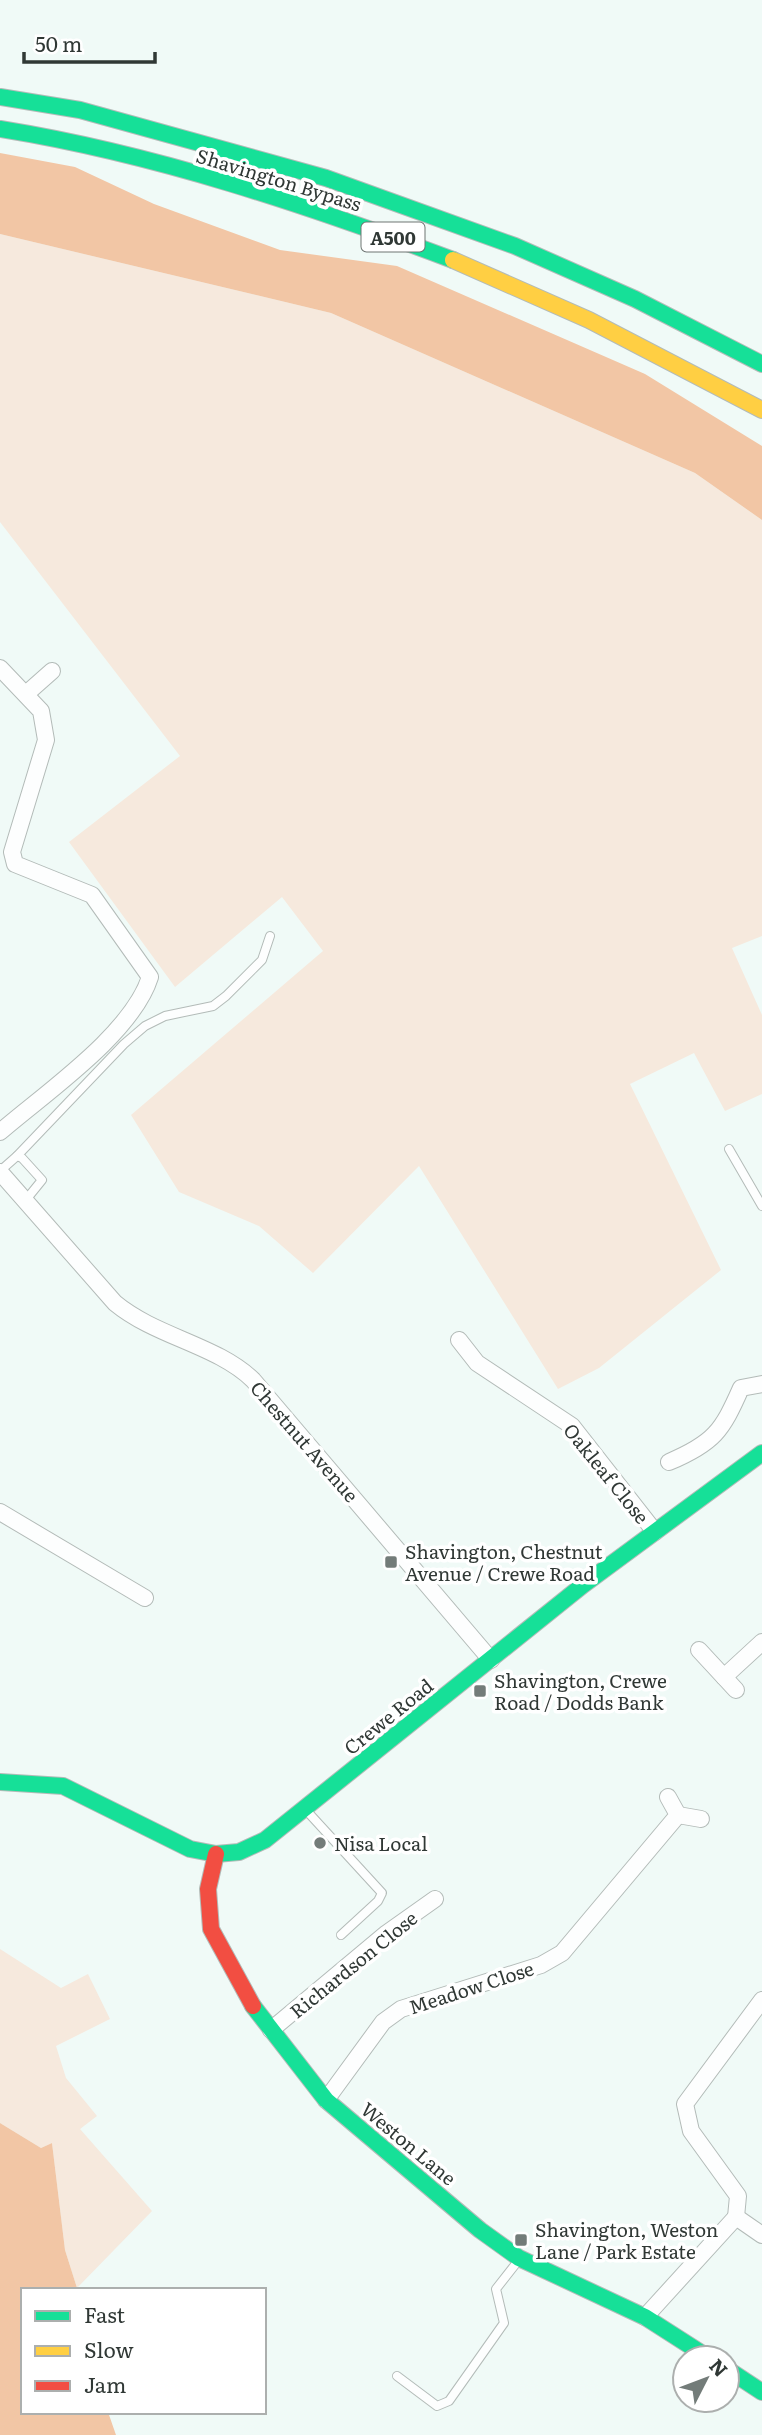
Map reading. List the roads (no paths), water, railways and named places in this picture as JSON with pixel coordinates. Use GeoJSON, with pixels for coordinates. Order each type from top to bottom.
{"type":"FeatureCollection","features":[{"type":"Feature","properties":{"kind":"main road","name":"Shavington Bypass"},"geometry":{"type":"LineString","coordinates":[[0,97],[80,110],[326,178],[515,246],[635,299],[762,364]]}},
{"type":"Feature","properties":{"kind":"main road","name":"Shavington Bypass"},"geometry":{"type":"LineString","coordinates":[[0,129],[69,140],[332,214],[495,276],[601,326],[762,410]]}},
{"type":"Feature","properties":{"kind":"main road","name":"Crewe Road"},"geometry":{"type":"LineString","coordinates":[[0,1782],[63,1786],[190,1849],[216,1854],[239,1852],[265,1840],[583,1585],[762,1453]]}},
{"type":"Feature","properties":{"kind":"main road","name":"Weston Lane"},"geometry":{"type":"LineString","coordinates":[[216,1854],[208,1889],[211,1929],[253,2006],[326,2100],[480,2230],[519,2258],[645,2317],[687,2344]]}},
{"type":"Feature","properties":{"kind":"main road"},"geometry":{"type":"LineString","coordinates":[[741,2379],[762,2392]]}},
{"type":"Feature","properties":{"kind":"street"},"geometry":{"type":"LineString","coordinates":[[0,668],[41,711],[46,740],[12,852],[15,864],[92,895],[150,977],[144,996],[79,1067],[0,1132]]}},
{"type":"Feature","properties":{"kind":"street"},"geometry":{"type":"LineString","coordinates":[[26,694],[52,671]]}},
{"type":"Feature","properties":{"kind":"street","name":"Chestnut Avenue"},"geometry":{"type":"LineString","coordinates":[[0,1171],[115,1303],[131,1316],[243,1370],[491,1660]]}},
{"type":"Feature","properties":{"kind":"street","name":"Oakleaf Close"},"geometry":{"type":"LineString","coordinates":[[458,1340],[477,1363],[572,1426],[655,1532]]}},
{"type":"Feature","properties":{"kind":"street"},"geometry":{"type":"LineString","coordinates":[[670,1462],[699,1450],[725,1425],[741,1388],[762,1384]]}},
{"type":"Feature","properties":{"kind":"street"},"geometry":{"type":"LineString","coordinates":[[0,1512],[145,1598]]}},
{"type":"Feature","properties":{"kind":"street"},"geometry":{"type":"LineString","coordinates":[[724,1677],[762,1642]]}},
{"type":"Feature","properties":{"kind":"street"},"geometry":{"type":"LineString","coordinates":[[699,1650],[736,1690]]}},
{"type":"Feature","properties":{"kind":"street"},"geometry":{"type":"LineString","coordinates":[[668,1797],[678,1815],[701,1819]]}},
{"type":"Feature","properties":{"kind":"street","name":"Meadow Close"},"geometry":{"type":"LineString","coordinates":[[326,2100],[383,2022],[401,2009],[541,1965],[562,1953],[678,1815]]}},
{"type":"Feature","properties":{"kind":"street","name":"Richardson Close"},"geometry":{"type":"LineString","coordinates":[[271,2030],[387,1933],[435,1899]]}},
{"type":"Feature","properties":{"kind":"street"},"geometry":{"type":"LineString","coordinates":[[645,2317],[736,2217],[738,2196],[691,2131],[685,2104],[762,2000]]}},
{"type":"Feature","properties":{"kind":"street"},"geometry":{"type":"LineString","coordinates":[[736,2217],[762,2235]]}},
{"type":"Feature","properties":{"kind":"lane"},"geometry":{"type":"LineString","coordinates":[[0,1171],[124,1044],[145,1026],[165,1016],[213,1006],[226,996],[262,960],[270,936]]}},
{"type":"Feature","properties":{"kind":"lane"},"geometry":{"type":"LineString","coordinates":[[729,1149],[762,1206]]}},
{"type":"Feature","properties":{"kind":"lane"},"geometry":{"type":"LineString","coordinates":[[17,1156],[42,1180],[25,1201]]}},
{"type":"Feature","properties":{"kind":"lane"},"geometry":{"type":"LineString","coordinates":[[305,1809],[382,1893],[378,1901],[341,1935]]}},
{"type":"Feature","properties":{"kind":"lane"},"geometry":{"type":"LineString","coordinates":[[397,2376],[437,2406],[449,2401],[504,2323],[496,2289],[519,2258]]}},
{"type":"Feature","properties":{"kind":"place","name":"Shavington, Chestnut Avenue / Crewe Road"},"geometry":{"type":"Point","coordinates":[391,1562]}},
{"type":"Feature","properties":{"kind":"place","name":"Shavington, Crewe Road / Dodds Bank"},"geometry":{"type":"Point","coordinates":[480,1691]}},
{"type":"Feature","properties":{"kind":"place","name":"Nisa Local"},"geometry":{"type":"Point","coordinates":[320,1843]}},
{"type":"Feature","properties":{"kind":"place","name":"Shavington, Weston Lane / Park Estate"},"geometry":{"type":"Point","coordinates":[521,2240]}}]}
